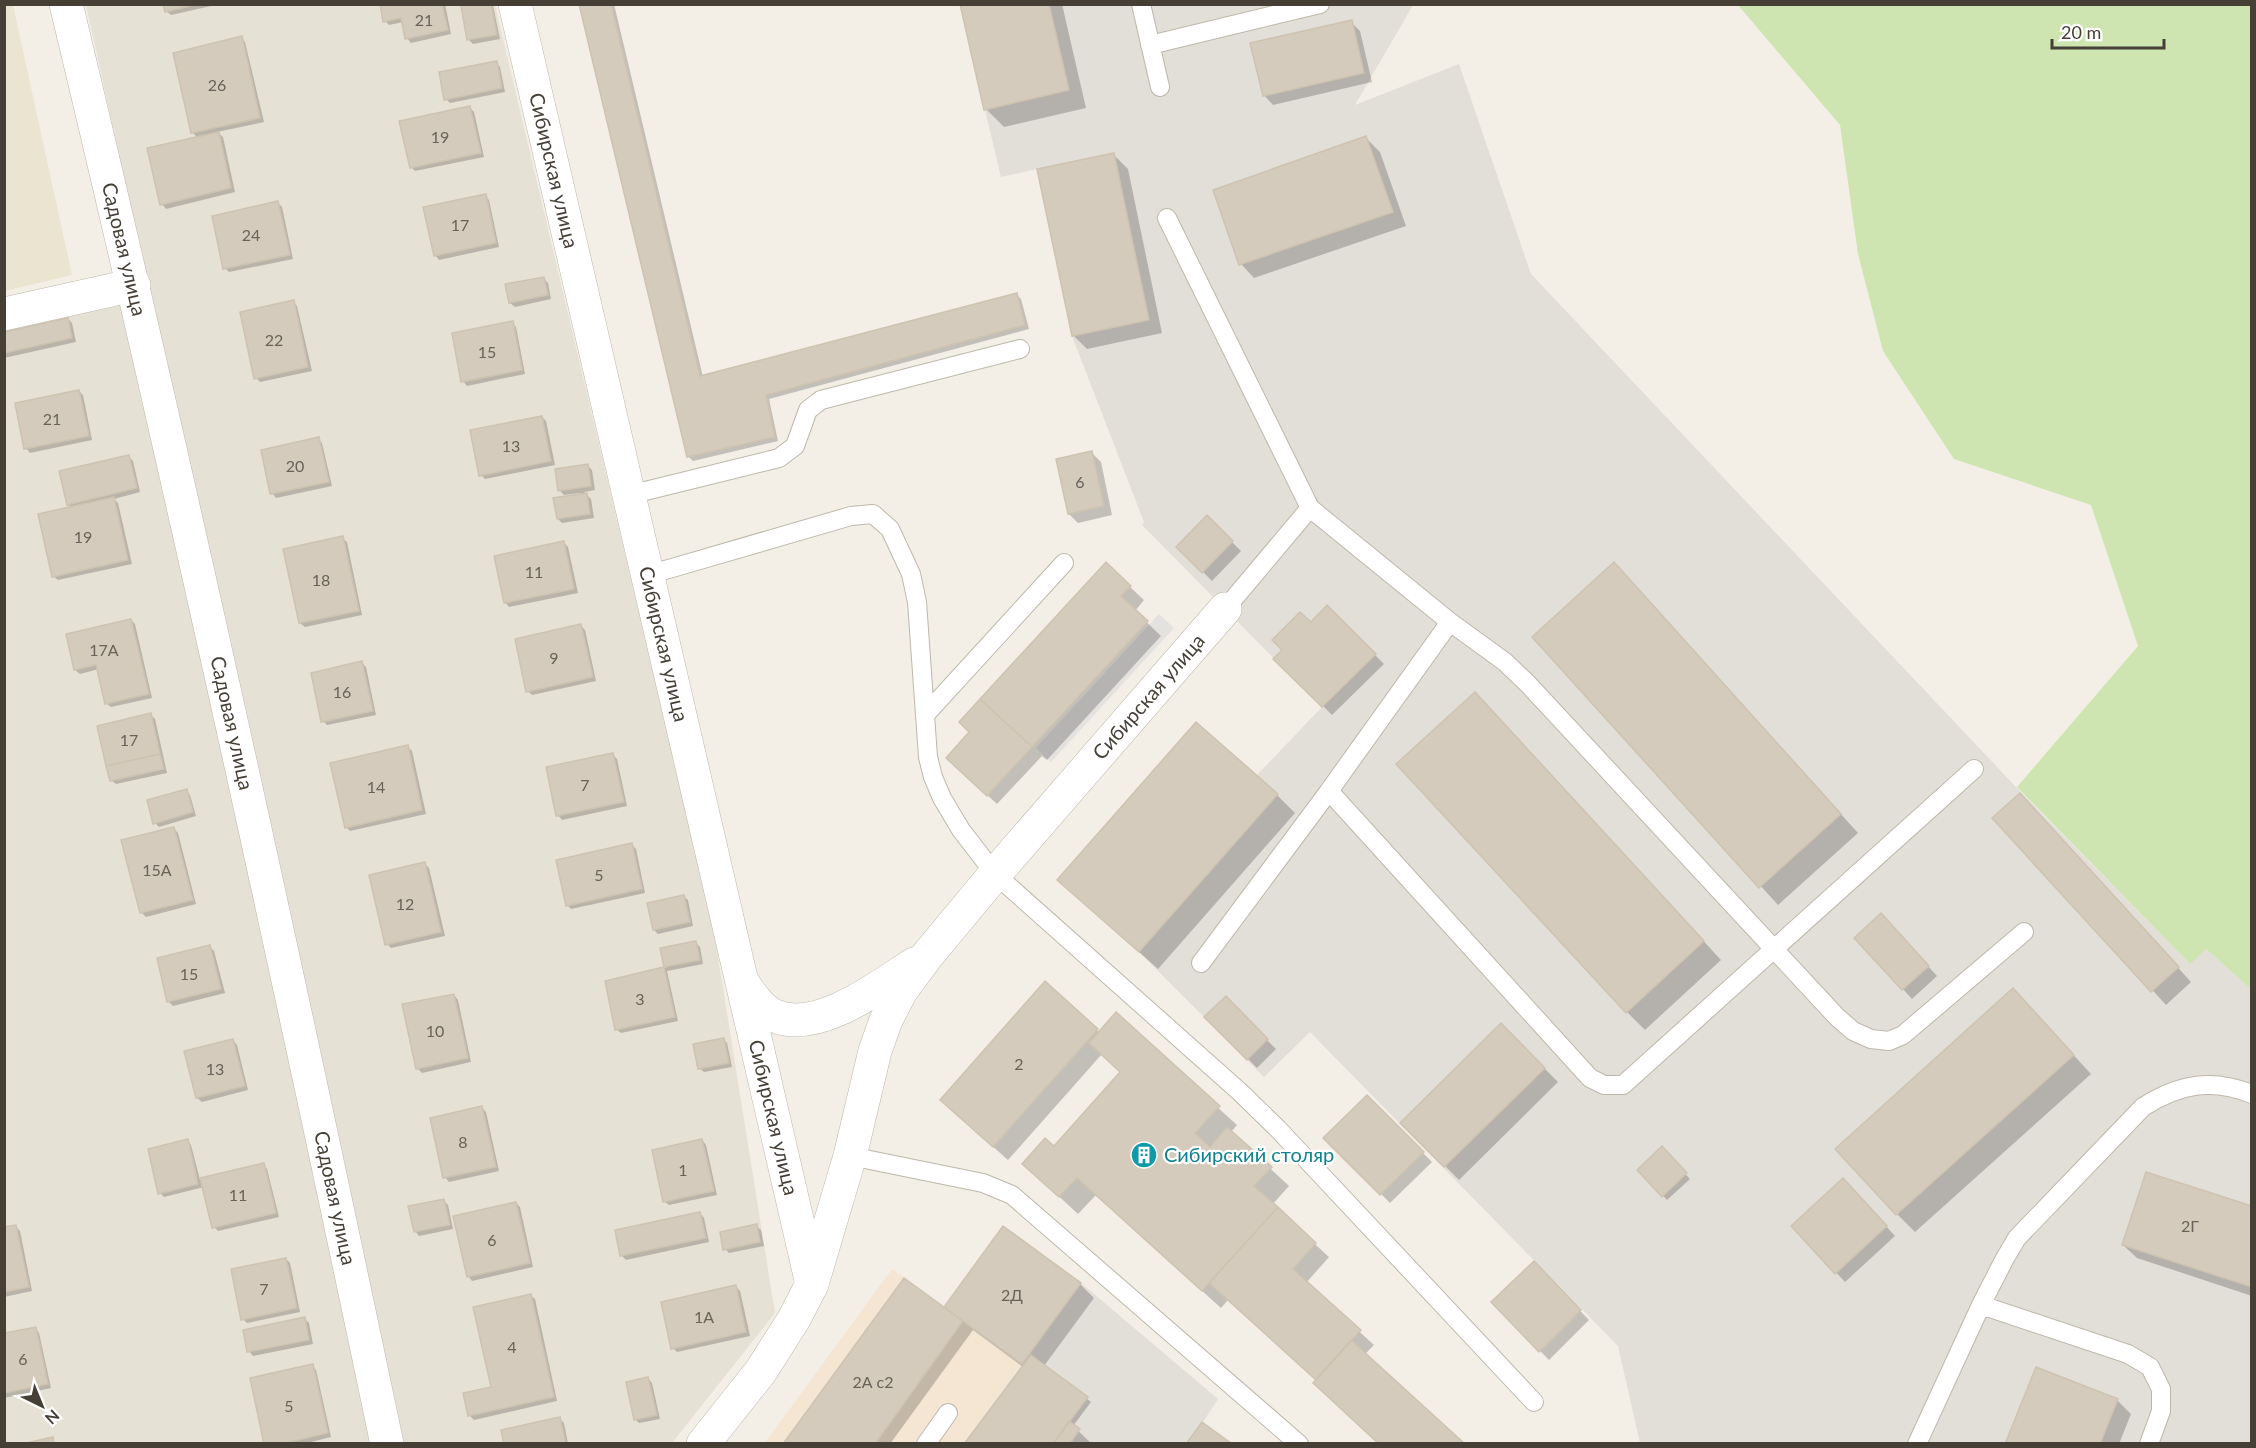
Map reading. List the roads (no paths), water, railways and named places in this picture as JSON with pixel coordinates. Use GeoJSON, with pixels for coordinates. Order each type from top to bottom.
{"type":"FeatureCollection","features":[{"type":"Feature","properties":{"kind":"street","name":"Садовая улица"},"geometry":{"type":"LineString","coordinates":[[66,4],[134,285],[277,928],[387,1443]]}},
{"type":"Feature","properties":{"kind":"street","name":"Сибирская улица"},"geometry":{"type":"LineString","coordinates":[[515,4],[813,1284]]}},
{"type":"Feature","properties":{"kind":"street"},"geometry":{"type":"LineString","coordinates":[[4,314],[134,285]]}},
{"type":"Feature","properties":{"kind":"street","name":"Сибирская улица"},"geometry":{"type":"LineString","coordinates":[[704,1443],[761,1371],[813,1284],[850,1156],[875,1051],[886,1020],[901,991],[926,957],[995,874],[1225,609]]}},
{"type":"Feature","properties":{"kind":"street"},"geometry":{"type":"LineString","coordinates":[[742,980],[757,1001],[773,1015],[787,1019],[806,1019],[865,996],[926,957]]}},
{"type":"Feature","properties":{"kind":"lane"},"geometry":{"type":"LineString","coordinates":[[1141,4],[1160,87]]}},
{"type":"Feature","properties":{"kind":"lane"},"geometry":{"type":"LineString","coordinates":[[1150,45],[1320,4]]}},
{"type":"Feature","properties":{"kind":"lane"},"geometry":{"type":"LineString","coordinates":[[1167,218],[1310,508],[1450,622],[1505,662],[1528,684],[1773,950],[1853,1031],[1871,1039],[1888,1041],[1903,1035],[2024,932]]}},
{"type":"Feature","properties":{"kind":"lane"},"geometry":{"type":"LineString","coordinates":[[629,495],[780,458],[795,446],[808,410],[821,400],[1020,349]]}},
{"type":"Feature","properties":{"kind":"lane"},"geometry":{"type":"LineString","coordinates":[[1225,609],[1310,508]]}},
{"type":"Feature","properties":{"kind":"lane"},"geometry":{"type":"LineString","coordinates":[[648,575],[851,516],[873,514],[890,529],[911,574],[917,602],[928,757],[942,798],[961,830],[995,874],[1240,1092],[1278,1129],[1534,1402]]}},
{"type":"Feature","properties":{"kind":"lane"},"geometry":{"type":"LineString","coordinates":[[925,715],[1064,563]]}},
{"type":"Feature","properties":{"kind":"lane"},"geometry":{"type":"LineString","coordinates":[[1201,963],[1329,791],[1450,622]]}},
{"type":"Feature","properties":{"kind":"lane"},"geometry":{"type":"LineString","coordinates":[[1329,791],[1590,1078],[1604,1085],[1623,1085],[1974,769]]}},
{"type":"Feature","properties":{"kind":"lane"},"geometry":{"type":"LineString","coordinates":[[1917,1443],[2004,1260],[2018,1238],[2143,1107],[2165,1093],[2203,1084],[2236,1088],[2252,1094]]}},
{"type":"Feature","properties":{"kind":"lane"},"geometry":{"type":"LineString","coordinates":[[850,1156],[983,1183],[1012,1195],[1299,1443]]}},
{"type":"Feature","properties":{"kind":"lane"},"geometry":{"type":"LineString","coordinates":[[1982,1305],[2128,1354],[2150,1366],[2161,1389],[2161,1411],[2149,1443]]}},
{"type":"Feature","properties":{"kind":"lane"},"geometry":{"type":"LineString","coordinates":[[926,1443],[948,1413]]}},
{"type":"Feature","properties":{"kind":"place","name":"Сибирский столяр"},"geometry":{"type":"Point","coordinates":[1144,1155]}}]}
